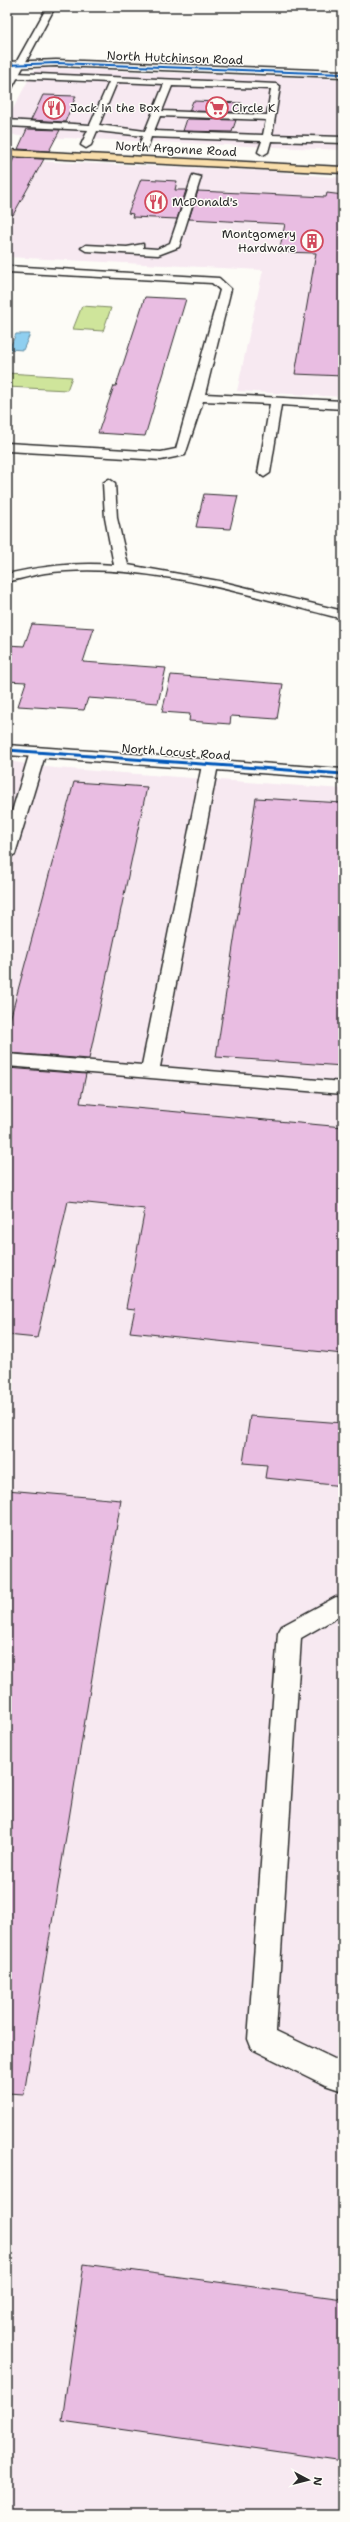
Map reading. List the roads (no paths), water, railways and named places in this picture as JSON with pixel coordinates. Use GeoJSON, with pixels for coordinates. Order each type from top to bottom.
{"type":"FeatureCollection","features":[{"type":"Feature","properties":{"kind":"main road","name":"North Argonne Road"},"geometry":{"type":"LineString","coordinates":[[82,144],[100,145]]}},
{"type":"Feature","properties":{"kind":"main road","name":"North Argonne Road"},"geometry":{"type":"LineString","coordinates":[[139,147],[158,148]]}},
{"type":"Feature","properties":{"kind":"main road","name":"North Argonne Road"},"geometry":{"type":"LineString","coordinates":[[7,153],[343,170]]}},
{"type":"Feature","properties":{"kind":"street"},"geometry":{"type":"LineString","coordinates":[[7,88],[50,7]]}},
{"type":"Feature","properties":{"kind":"street","name":"North Hutchinson Road"},"geometry":{"type":"LineString","coordinates":[[7,65],[56,63],[343,74]]}},
{"type":"Feature","properties":{"kind":"street","name":"North Locust Road"},"geometry":{"type":"LineString","coordinates":[[7,750],[343,774]]}},
{"type":"Feature","properties":{"kind":"lane"},"geometry":{"type":"LineString","coordinates":[[14,76],[276,86],[270,123],[263,152]]}},
{"type":"Feature","properties":{"kind":"lane"},"geometry":{"type":"LineString","coordinates":[[82,144],[93,129],[114,80]]}},
{"type":"Feature","properties":{"kind":"lane"},"geometry":{"type":"LineString","coordinates":[[139,147],[148,134],[169,83]]}},
{"type":"Feature","properties":{"kind":"lane"},"geometry":{"type":"LineString","coordinates":[[157,113],[270,123]]}},
{"type":"Feature","properties":{"kind":"lane"},"geometry":{"type":"LineString","coordinates":[[20,124],[26,115],[24,114]]}},
{"type":"Feature","properties":{"kind":"lane"},"geometry":{"type":"LineString","coordinates":[[153,122],[175,123]]}},
{"type":"Feature","properties":{"kind":"lane"},"geometry":{"type":"LineString","coordinates":[[7,123],[131,130],[148,134],[267,138],[297,143],[343,140]]}},
{"type":"Feature","properties":{"kind":"lane"},"geometry":{"type":"LineString","coordinates":[[234,126],[270,123]]}},
{"type":"Feature","properties":{"kind":"lane"},"geometry":{"type":"LineString","coordinates":[[86,248],[158,252],[175,245],[196,177]]}},
{"type":"Feature","properties":{"kind":"lane"},"geometry":{"type":"LineString","coordinates":[[165,236],[180,230]]}},
{"type":"Feature","properties":{"kind":"lane"},"geometry":{"type":"LineString","coordinates":[[128,250],[150,242]]}},
{"type":"Feature","properties":{"kind":"lane"},"geometry":{"type":"LineString","coordinates":[[7,269],[215,280],[226,289],[198,397],[181,452],[161,456],[7,447]]}},
{"type":"Feature","properties":{"kind":"lane"},"geometry":{"type":"LineString","coordinates":[[198,397],[343,405]]}},
{"type":"Feature","properties":{"kind":"lane"},"geometry":{"type":"LineString","coordinates":[[264,473],[276,401]]}},
{"type":"Feature","properties":{"kind":"lane"},"geometry":{"type":"LineString","coordinates":[[109,483],[111,518],[122,570]]}},
{"type":"Feature","properties":{"kind":"lane"},"geometry":{"type":"LineString","coordinates":[[7,578],[29,571],[77,568],[122,570],[196,580],[343,615]]}},
{"type":"Feature","properties":{"kind":"lane"},"geometry":{"type":"LineString","coordinates":[[7,854],[38,752]]}},
{"type":"Feature","properties":{"kind":"lane"},"geometry":{"type":"LineString","coordinates":[[150,1072],[210,764]]}},
{"type":"Feature","properties":{"kind":"lane"},"geometry":{"type":"LineString","coordinates":[[7,1060],[343,1088]]}},
{"type":"Feature","properties":{"kind":"lane"},"geometry":{"type":"LineString","coordinates":[[343,1608],[336,1607],[290,1633],[262,2039],[335,2075],[343,2076]]}},
{"type":"Feature","properties":{"kind":"water"},"geometry":{"type":"Polygon","coordinates":[[[16,334],[30,334],[23,350],[9,349],[16,334]]]}},
{"type":"Feature","properties":{"kind":"place","name":"Jack in the Box"},"geometry":{"type":"Point","coordinates":[54,108]}},
{"type":"Feature","properties":{"kind":"place","name":"Circle K"},"geometry":{"type":"Point","coordinates":[217,108]}},
{"type":"Feature","properties":{"kind":"place","name":"McDonald's"},"geometry":{"type":"Point","coordinates":[156,202]}},
{"type":"Feature","properties":{"kind":"place","name":"Montgomery Hardware"},"geometry":{"type":"Point","coordinates":[312,241]}}]}
